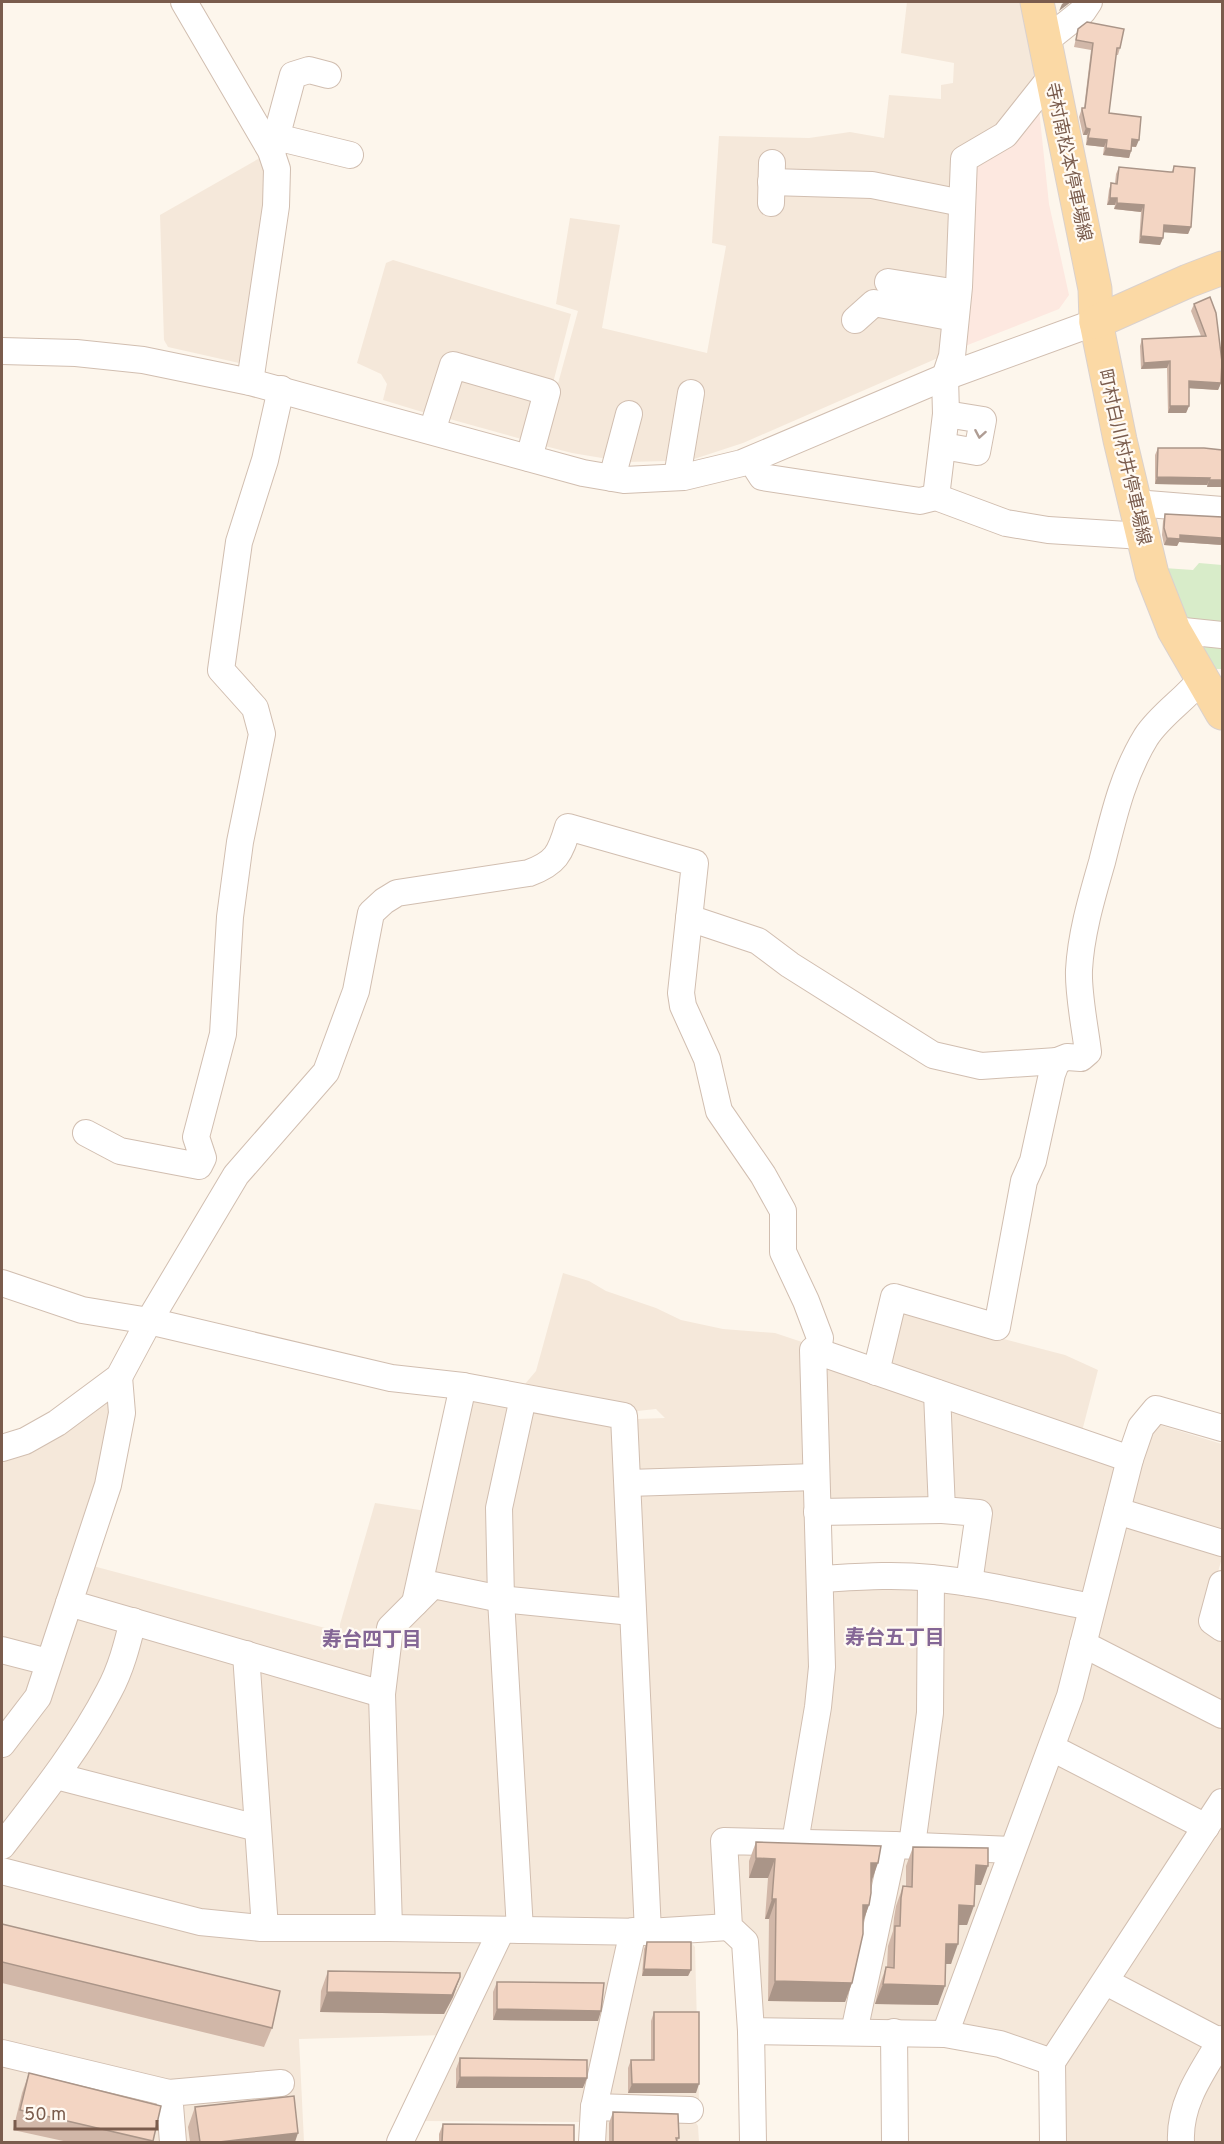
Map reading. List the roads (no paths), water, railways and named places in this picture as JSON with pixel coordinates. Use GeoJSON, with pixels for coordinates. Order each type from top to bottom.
{"type":"FeatureCollection","features":[{"type":"Feature","properties":{"kind":"main road","name":"寺村南松本停車場線"},"geometry":{"type":"LineString","coordinates":[[1037,2],[1095,290],[1096,322]]}},
{"type":"Feature","properties":{"kind":"main road"},"geometry":{"type":"LineString","coordinates":[[1096,322],[1222,268]]}},
{"type":"Feature","properties":{"kind":"main road","name":"町村白川村井停車場線"},"geometry":{"type":"LineString","coordinates":[[1096,322],[1152,574],[1174,630],[1222,713]]}},
{"type":"Feature","properties":{"kind":"street"},"geometry":{"type":"LineString","coordinates":[[183,2],[274,145]]}},
{"type":"Feature","properties":{"kind":"street"},"geometry":{"type":"LineString","coordinates":[[1044,42],[1083,11],[1089,2]]}},
{"type":"Feature","properties":{"kind":"street"},"geometry":{"type":"LineString","coordinates":[[250,382],[276,206],[277,169],[274,145],[293,75],[309,70],[328,75]]}},
{"type":"Feature","properties":{"kind":"street"},"geometry":{"type":"LineString","coordinates":[[936,497],[946,414],[945,377],[951,356],[958,293],[964,159],[1005,135],[1051,77]]}},
{"type":"Feature","properties":{"kind":"street"},"geometry":{"type":"LineString","coordinates":[[274,145],[350,155]]}},
{"type":"Feature","properties":{"kind":"street"},"geometry":{"type":"LineString","coordinates":[[771,183],[872,185],[962,203]]}},
{"type":"Feature","properties":{"kind":"street"},"geometry":{"type":"LineString","coordinates":[[888,282],[958,293]]}},
{"type":"Feature","properties":{"kind":"street"},"geometry":{"type":"LineString","coordinates":[[855,320],[874,303],[955,318]]}},
{"type":"Feature","properties":{"kind":"street"},"geometry":{"type":"LineString","coordinates":[[2,351],[76,353],[143,360],[250,382],[583,473],[624,480],[677,477],[751,460],[945,377],[1096,322]]}},
{"type":"Feature","properties":{"kind":"street"},"geometry":{"type":"LineString","coordinates":[[432,431],[453,365],[547,392],[529,458]]}},
{"type":"Feature","properties":{"kind":"street"},"geometry":{"type":"LineString","coordinates":[[86,1133],[120,1151],[199,1166],[202,1158],[196,1137],[223,1034],[230,917],[240,842],[262,734],[255,708],[221,670],[239,542],[265,460],[281,389]]}},
{"type":"Feature","properties":{"kind":"street"},"geometry":{"type":"LineString","coordinates":[[677,477],[691,393]]}},
{"type":"Feature","properties":{"kind":"street"},"geometry":{"type":"LineString","coordinates":[[612,478],[629,414]]}},
{"type":"Feature","properties":{"kind":"street"},"geometry":{"type":"LineString","coordinates":[[943,446],[977,452],[983,420],[946,414]]}},
{"type":"Feature","properties":{"kind":"street"},"geometry":{"type":"LineString","coordinates":[[751,460],[762,477],[920,501],[936,497],[1006,523],[1048,530],[1143,536]]}},
{"type":"Feature","properties":{"kind":"street"},"geometry":{"type":"LineString","coordinates":[[1135,503],[1222,510]]}},
{"type":"Feature","properties":{"kind":"street"},"geometry":{"type":"LineString","coordinates":[[1174,630],[1222,635]]}},
{"type":"Feature","properties":{"kind":"street"},"geometry":{"type":"LineString","coordinates":[[689,918],[758,940],[790,965],[933,1056],[981,1066],[1058,1061],[1067,1057],[1081,1058],[1088,1052],[1079,971],[1085,924],[1120,791],[1146,736],[1164,714],[1193,690],[1202,678]]}},
{"type":"Feature","properties":{"kind":"street"},"geometry":{"type":"LineString","coordinates":[[2,1448],[25,1441],[57,1423],[119,1377],[149,1321],[236,1175],[326,1072],[356,991],[371,913],[397,893],[529,873],[547,867],[562,848],[568,827],[695,863],[681,993],[683,1006],[707,1059],[719,1111],[763,1174],[783,1211],[783,1252],[806,1301],[819,1338],[818,1352]]}},
{"type":"Feature","properties":{"kind":"street"},"geometry":{"type":"LineString","coordinates":[[876,1372],[894,1297],[997,1327],[1024,1180],[1033,1161],[1052,1074],[1058,1061]]}},
{"type":"Feature","properties":{"kind":"street"},"geometry":{"type":"LineString","coordinates":[[202,1158],[236,1175]]}},
{"type":"Feature","properties":{"kind":"street"},"geometry":{"type":"LineString","coordinates":[[2,1283],[82,1310],[149,1321],[391,1378],[463,1386],[624,1416],[628,1483],[640,1931],[594,2107],[592,2142]]}},
{"type":"Feature","properties":{"kind":"street"},"geometry":{"type":"LineString","coordinates":[[795,1842],[819,1707],[822,1667],[813,1350],[1130,1459]]}},
{"type":"Feature","properties":{"kind":"street"},"geometry":{"type":"LineString","coordinates":[[2,1744],[38,1697],[108,1485],[122,1413],[119,1377]]}},
{"type":"Feature","properties":{"kind":"street"},"geometry":{"type":"LineString","coordinates":[[415,1603],[463,1386]]}},
{"type":"Feature","properties":{"kind":"street"},"geometry":{"type":"LineString","coordinates":[[938,1393],[942,1510]]}},
{"type":"Feature","properties":{"kind":"street"},"geometry":{"type":"LineString","coordinates":[[400,2142],[511,1930],[499,1508],[522,1398]]}},
{"type":"Feature","properties":{"kind":"street"},"geometry":{"type":"LineString","coordinates":[[945,2034],[1070,1696],[1091,1607],[1130,1459],[1141,1426],[1156,1409],[1222,1428]]}},
{"type":"Feature","properties":{"kind":"street"},"geometry":{"type":"LineString","coordinates":[[628,1483],[815,1477]]}},
{"type":"Feature","properties":{"kind":"street"},"geometry":{"type":"LineString","coordinates":[[817,1512],[942,1510],[979,1512],[969,1583]]}},
{"type":"Feature","properties":{"kind":"street"},"geometry":{"type":"LineString","coordinates":[[1117,1511],[1222,1543]]}},
{"type":"Feature","properties":{"kind":"street"},"geometry":{"type":"LineString","coordinates":[[820,1579],[872,1576],[931,1578],[969,1583],[1091,1607]]}},
{"type":"Feature","properties":{"kind":"street"},"geometry":{"type":"LineString","coordinates":[[854,2032],[903,1845],[930,1713],[931,1578]]}},
{"type":"Feature","properties":{"kind":"street"},"geometry":{"type":"LineString","coordinates":[[1222,1584],[1212,1621],[1222,1628]]}},
{"type":"Feature","properties":{"kind":"street"},"geometry":{"type":"LineString","coordinates":[[390,1928],[382,1694],[390,1628],[433,1585],[501,1599],[632,1612]]}},
{"type":"Feature","properties":{"kind":"street"},"geometry":{"type":"LineString","coordinates":[[69,1603],[382,1694]]}},
{"type":"Feature","properties":{"kind":"street"},"geometry":{"type":"LineString","coordinates":[[2,1846],[56,1776],[110,1690],[124,1656],[133,1621]]}},
{"type":"Feature","properties":{"kind":"street"},"geometry":{"type":"LineString","coordinates":[[1083,1644],[1222,1715]]}},
{"type":"Feature","properties":{"kind":"street"},"geometry":{"type":"LineString","coordinates":[[2,1650],[48,1662]]}},
{"type":"Feature","properties":{"kind":"street"},"geometry":{"type":"LineString","coordinates":[[246,1654],[265,1928]]}},
{"type":"Feature","properties":{"kind":"street"},"geometry":{"type":"LineString","coordinates":[[1052,1748],[1206,1827]]}},
{"type":"Feature","properties":{"kind":"street"},"geometry":{"type":"LineString","coordinates":[[56,1776],[257,1828]]}},
{"type":"Feature","properties":{"kind":"street"},"geometry":{"type":"LineString","coordinates":[[1053,2142],[1052,2062],[1222,1802]]}},
{"type":"Feature","properties":{"kind":"street"},"geometry":{"type":"LineString","coordinates":[[729,1927],[724,1841],[1012,1850]]}},
{"type":"Feature","properties":{"kind":"street"},"geometry":{"type":"LineString","coordinates":[[2,1871],[200,1922],[265,1928],[640,1931],[729,1927],[745,1941],[751,2031],[753,2142]]}},
{"type":"Feature","properties":{"kind":"street"},"geometry":{"type":"LineString","coordinates":[[1106,1982],[1222,2040],[1187,2098],[1180,2126],[1180,2142]]}},
{"type":"Feature","properties":{"kind":"street"},"geometry":{"type":"LineString","coordinates":[[751,2031],[945,2034],[1000,2044],[1052,2062]]}},
{"type":"Feature","properties":{"kind":"street"},"geometry":{"type":"LineString","coordinates":[[894,2032],[895,2142]]}},
{"type":"Feature","properties":{"kind":"street"},"geometry":{"type":"LineString","coordinates":[[2,2053],[169,2093],[281,2083]]}},
{"type":"Feature","properties":{"kind":"street"},"geometry":{"type":"LineString","coordinates":[[169,2093],[173,2142]]}},
{"type":"Feature","properties":{"kind":"street"},"geometry":{"type":"LineString","coordinates":[[594,2107],[690,2110]]}},
{"type":"Feature","properties":{"kind":"district","name":"寿台五丁目"},"geometry":{"type":"Point","coordinates":[895,1637]}},
{"type":"Feature","properties":{"kind":"district","name":"寿台四丁目"},"geometry":{"type":"Point","coordinates":[372,1639]}}]}
